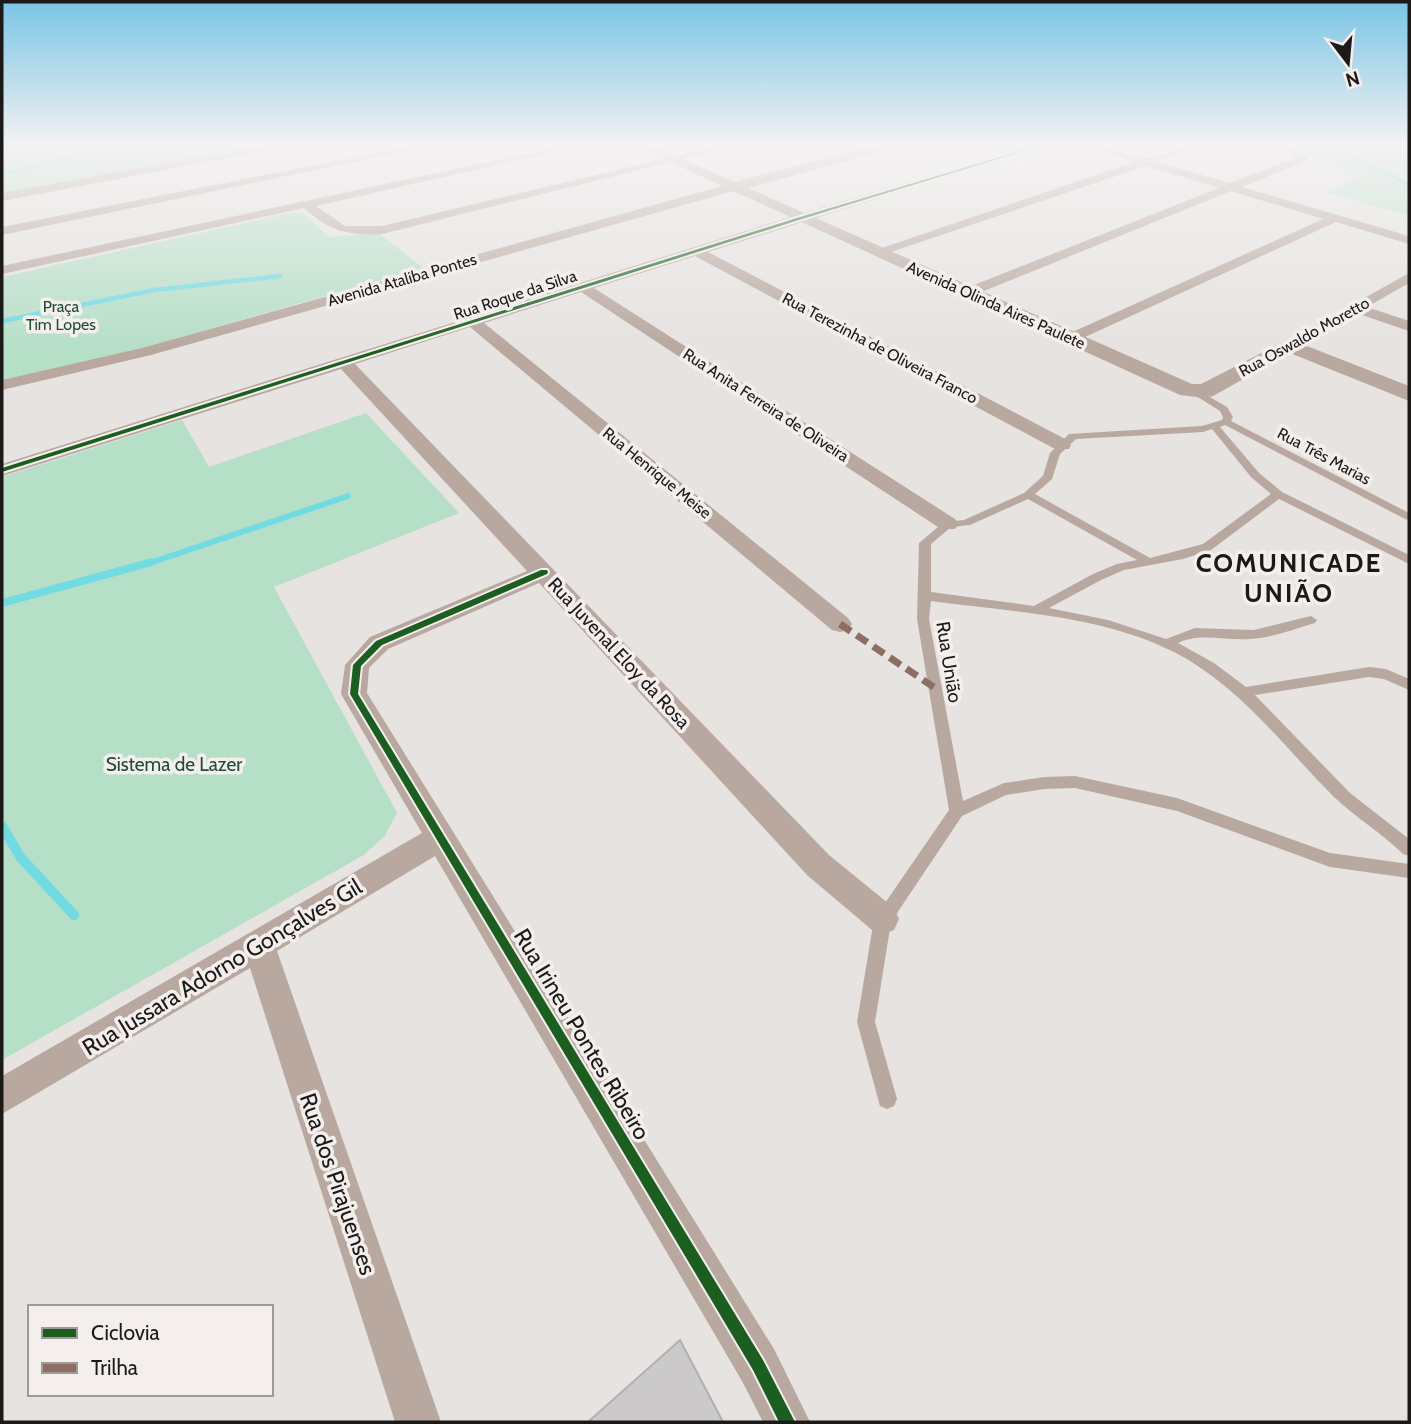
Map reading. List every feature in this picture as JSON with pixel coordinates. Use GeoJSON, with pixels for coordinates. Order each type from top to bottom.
{"type":"FeatureCollection","features":[{"type":"Feature","properties":{"kind":"street"},"geometry":{"type":"LineString","coordinates":[[2,231],[87,213]]}},
{"type":"Feature","properties":{"kind":"street"},"geometry":{"type":"LineString","coordinates":[[2,270],[269,213]]}},
{"type":"Feature","properties":{"kind":"street"},"geometry":{"type":"LineString","coordinates":[[318,213],[333,228],[355,232],[382,230],[450,213]]}},
{"type":"Feature","properties":{"kind":"street","name":"Avenida Ataliba Pontes"},"geometry":{"type":"LineString","coordinates":[[2,386],[145,352],[639,213]]}},
{"type":"Feature","properties":{"kind":"street","name":"Avenida Olinda Aires Paulete"},"geometry":{"type":"LineString","coordinates":[[791,213],[1072,338],[1206,389]]}},
{"type":"Feature","properties":{"kind":"street","name":"Rua Roque da Silva"},"geometry":{"type":"LineString","coordinates":[[2,470],[816,213]]}},
{"type":"Feature","properties":{"kind":"street"},"geometry":{"type":"LineString","coordinates":[[877,252],[991,213]]}},
{"type":"Feature","properties":{"kind":"street"},"geometry":{"type":"LineString","coordinates":[[970,292],[1170,213]]}},
{"type":"Feature","properties":{"kind":"street"},"geometry":{"type":"LineString","coordinates":[[1320,213],[1409,240]]}},
{"type":"Feature","properties":{"kind":"street"},"geometry":{"type":"LineString","coordinates":[[1072,338],[1335,218]]}},
{"type":"Feature","properties":{"kind":"street","name":"Rua Terezinha de Oliveira Franco"},"geometry":{"type":"LineString","coordinates":[[698,251],[1062,445]]}},
{"type":"Feature","properties":{"kind":"street","name":"Rua Oswaldo Moretto"},"geometry":{"type":"LineString","coordinates":[[1206,389],[1356,309],[1409,277]]}},
{"type":"Feature","properties":{"kind":"street","name":"Rua Anita Ferreira de Oliveira"},"geometry":{"type":"LineString","coordinates":[[584,288],[948,524]]}},
{"type":"Feature","properties":{"kind":"street"},"geometry":{"type":"LineString","coordinates":[[1356,309],[1409,326]]}},
{"type":"Feature","properties":{"kind":"street","name":"Rua Henrique Meise"},"geometry":{"type":"LineString","coordinates":[[474,323],[841,624]]}},
{"type":"Feature","properties":{"kind":"street"},"geometry":{"type":"LineString","coordinates":[[1289,345],[1409,394]]}},
{"type":"Feature","properties":{"kind":"street","name":"Rua Juvenal Eloy da Rosa"},"geometry":{"type":"LineString","coordinates":[[345,363],[777,822]]}},
{"type":"Feature","properties":{"kind":"street"},"geometry":{"type":"LineString","coordinates":[[357,665],[379,643],[544,572]]}},
{"type":"Feature","properties":{"kind":"street","name":"Rua Irineu Pontes Ribeiro"},"geometry":{"type":"LineString","coordinates":[[357,665],[354,694],[758,1365],[787,1422]]}},
{"type":"Feature","properties":{"kind":"street"},"geometry":{"type":"LineString","coordinates":[[777,822],[818,865],[883,919]]}},
{"type":"Feature","properties":{"kind":"street","name":"Rua Jussara Adorno Gonçalves Gil"},"geometry":{"type":"LineString","coordinates":[[2,1096],[441,836]]}},
{"type":"Feature","properties":{"kind":"street","name":"Rua dos Pirajuenses"},"geometry":{"type":"LineString","coordinates":[[259,946],[418,1422]]}},
{"type":"Feature","properties":{"kind":"lane"},"geometry":{"type":"LineString","coordinates":[[1206,389],[1222,419]]}},
{"type":"Feature","properties":{"kind":"lane"},"geometry":{"type":"LineString","coordinates":[[1206,389],[1255,475],[1278,494],[1409,560]]}},
{"type":"Feature","properties":{"kind":"lane"},"geometry":{"type":"LineString","coordinates":[[948,524],[966,523],[1028,495],[1048,477],[1055,453],[1073,436],[1222,419]]}},
{"type":"Feature","properties":{"kind":"lane","name":"Rua Três Marias"},"geometry":{"type":"LineString","coordinates":[[1222,419],[1409,517]]}},
{"type":"Feature","properties":{"kind":"lane"},"geometry":{"type":"LineString","coordinates":[[1038,609],[1097,576],[1121,567],[1207,547],[1278,494]]}},
{"type":"Feature","properties":{"kind":"lane"},"geometry":{"type":"LineString","coordinates":[[1028,495],[1149,562]]}},
{"type":"Feature","properties":{"kind":"lane","name":"Rua União"},"geometry":{"type":"LineString","coordinates":[[948,524],[925,543],[923,570],[927,596],[923,619],[957,811]]}},
{"type":"Feature","properties":{"kind":"lane"},"geometry":{"type":"LineString","coordinates":[[927,596],[1038,609],[1124,630],[1167,644],[1208,665],[1244,692],[1323,776],[1366,817],[1409,849]]}},
{"type":"Feature","properties":{"kind":"lane"},"geometry":{"type":"LineString","coordinates":[[1167,644],[1179,635],[1195,631],[1249,635],[1311,620]]}},
{"type":"Feature","properties":{"kind":"lane"},"geometry":{"type":"LineString","coordinates":[[1244,692],[1369,672],[1386,674],[1409,685]]}},
{"type":"Feature","properties":{"kind":"lane"},"geometry":{"type":"LineString","coordinates":[[887,1099],[866,1022],[883,919],[957,811],[1004,789],[1075,782],[1177,805],[1330,860],[1409,871]]}},
{"type":"Feature","properties":{"kind":"green space","name":"Praça Tim Lopes"},"geometry":{"type":"Polygon","coordinates":[[[287,213],[303,213],[329,237],[379,233],[423,268],[143,348],[2,380],[2,277],[287,213]]]}},
{"type":"Feature","properties":{"kind":"green space","name":"Sistema de Lazer"},"geometry":{"type":"Polygon","coordinates":[[[366,413],[459,513],[274,587],[397,813],[384,837],[362,856],[2,1060],[2,477],[182,420],[209,467],[366,413]]]}},
{"type":"Feature","properties":{"kind":"building"},"geometry":{"type":"Polygon","coordinates":[[[680,1340],[723,1422],[588,1422],[680,1340]]]}},
{"type":"Feature","properties":{"kind":"waterway"},"geometry":{"type":"LineString","coordinates":[[2,321],[155,290],[280,276]]}},
{"type":"Feature","properties":{"kind":"waterway"},"geometry":{"type":"LineString","coordinates":[[147,564],[348,496]]}},
{"type":"Feature","properties":{"kind":"waterway"},"geometry":{"type":"LineString","coordinates":[[2,603],[152,562]]}},
{"type":"Feature","properties":{"kind":"waterway"},"geometry":{"type":"LineString","coordinates":[[2,826],[21,858],[74,915]]}},
{"type":"Feature","properties":{"kind":"marked path"},"geometry":{"type":"LineString","coordinates":[[840,624],[935,688]]}},
{"type":"Feature","properties":{"kind":"cycle path"},"geometry":{"type":"LineString","coordinates":[[2,470],[816,213]]}},
{"type":"Feature","properties":{"kind":"cycle path"},"geometry":{"type":"LineString","coordinates":[[544,572],[379,643],[357,665],[354,694],[758,1365],[787,1422]]}},
{"type":"Feature","properties":{"kind":"district","name":"COMUNICADE UNIÃO"},"geometry":{"type":"Point","coordinates":[1289,578]}}]}
